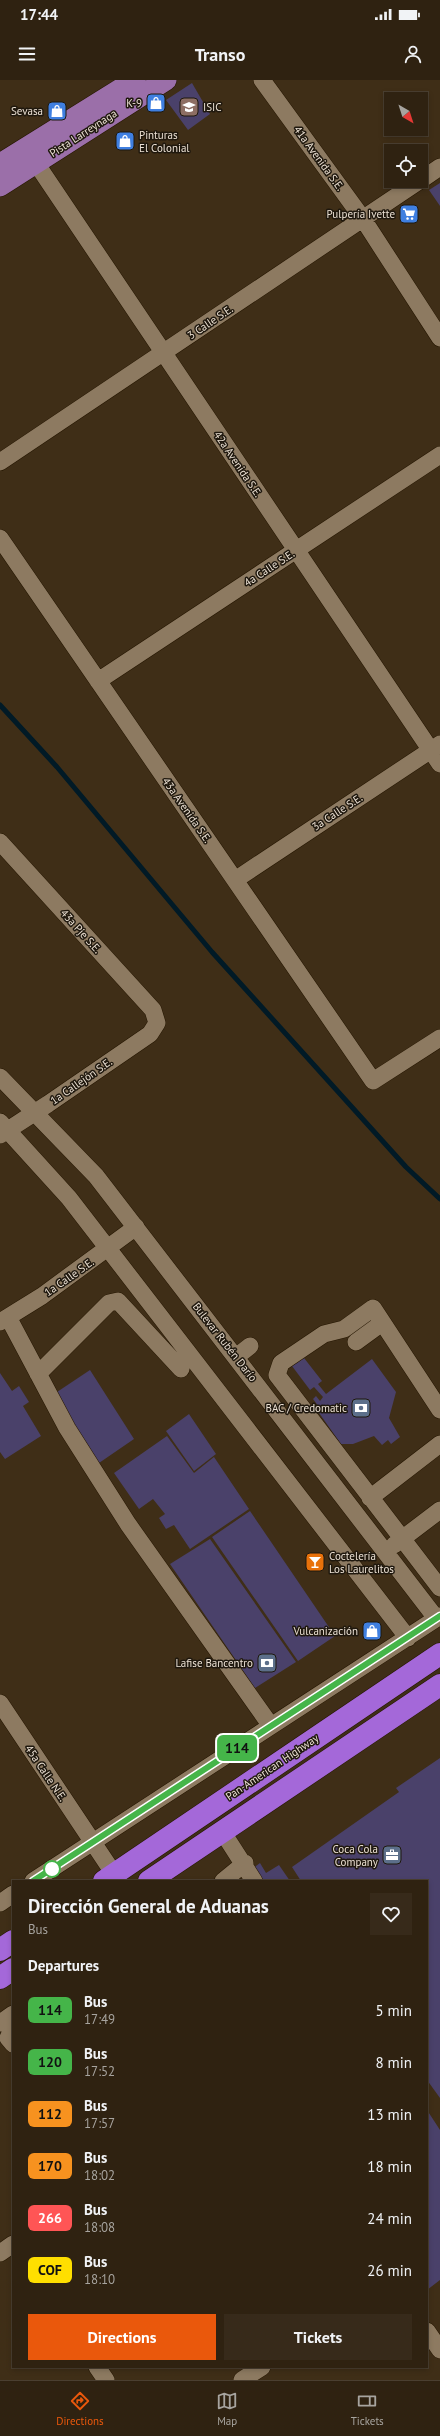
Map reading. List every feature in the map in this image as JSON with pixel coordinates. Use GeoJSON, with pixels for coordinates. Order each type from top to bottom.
{"type":"FeatureCollection","features":[{"type":"Feature","properties":{"kind":"highway","name":"Pan-American Highway"},"geometry":{"type":"LineString","coordinates":[[109,1877],[440,1654]]}},
{"type":"Feature","properties":{"kind":"highway"},"geometry":{"type":"LineString","coordinates":[[149,1880],[434,1689]]}},
{"type":"Feature","properties":{"kind":"highway"},"geometry":{"type":"LineString","coordinates":[[0,1950],[12,1943]]}},
{"type":"Feature","properties":{"kind":"highway"},"geometry":{"type":"LineString","coordinates":[[0,1978],[12,1970]]}},
{"type":"Feature","properties":{"kind":"main road","name":"Pista Larreynaga"},"geometry":{"type":"LineString","coordinates":[[0,164],[135,80]]}},
{"type":"Feature","properties":{"kind":"main road","name":"Pista Larreynaga"},"geometry":{"type":"LineString","coordinates":[[0,186],[166,80]]}},
{"type":"Feature","properties":{"kind":"street","name":"41a Avenida S.E."},"geometry":{"type":"LineString","coordinates":[[262,80],[363,219],[440,338]]}},
{"type":"Feature","properties":{"kind":"street","name":"42a Avenida S.E."},"geometry":{"type":"LineString","coordinates":[[36,163],[296,550],[437,753]]}},
{"type":"Feature","properties":{"kind":"street","name":"3 Calle S.E."},"geometry":{"type":"LineString","coordinates":[[428,175],[440,167]]}},
{"type":"Feature","properties":{"kind":"street","name":"3 Calle S.E."},"geometry":{"type":"LineString","coordinates":[[0,462],[408,188]]}},
{"type":"Feature","properties":{"kind":"street","name":"4a Calle S.E."},"geometry":{"type":"LineString","coordinates":[[98,681],[440,455]]}},
{"type":"Feature","properties":{"kind":"street","name":"43a Avenida S.E."},"geometry":{"type":"LineString","coordinates":[[0,538],[374,1082],[440,1038]]}},
{"type":"Feature","properties":{"kind":"street","name":"3a Calle S.E."},"geometry":{"type":"LineString","coordinates":[[235,880],[437,753]]}},
{"type":"Feature","properties":{"kind":"street","name":"43a Pje S.E."},"geometry":{"type":"LineString","coordinates":[[0,842],[153,1010],[157,1023]]}},
{"type":"Feature","properties":{"kind":"street","name":"1a Callejón S.E."},"geometry":{"type":"LineString","coordinates":[[3,1129],[36,1112],[150,1034],[157,1023]]}},
{"type":"Feature","properties":{"kind":"street","name":"Bulevar Rubén Darío"},"geometry":{"type":"LineString","coordinates":[[0,1077],[101,1173],[136,1228],[438,1617]]}},
{"type":"Feature","properties":{"kind":"street"},"geometry":{"type":"LineString","coordinates":[[3,1129],[69,1198],[408,1638]]}},
{"type":"Feature","properties":{"kind":"street","name":"1a Calle S.E."},"geometry":{"type":"LineString","coordinates":[[4,1320],[136,1228]]}},
{"type":"Feature","properties":{"kind":"street"},"geometry":{"type":"LineString","coordinates":[[38,1374],[109,1303],[118,1301],[181,1369]]}},
{"type":"Feature","properties":{"kind":"street"},"geometry":{"type":"LineString","coordinates":[[440,1410],[373,1308],[344,1329],[324,1334],[281,1363],[277,1375],[402,1539],[435,1571],[440,1588]]}},
{"type":"Feature","properties":{"kind":"street"},"geometry":{"type":"LineString","coordinates":[[4,1320],[38,1374],[67,1428],[128,1524],[271,1726]]}},
{"type":"Feature","properties":{"kind":"street"},"geometry":{"type":"LineString","coordinates":[[356,1342],[382,1323]]}},
{"type":"Feature","properties":{"kind":"street"},"geometry":{"type":"LineString","coordinates":[[236,1357],[250,1346]]}},
{"type":"Feature","properties":{"kind":"street"},"geometry":{"type":"LineString","coordinates":[[370,1498],[440,1444]]}},
{"type":"Feature","properties":{"kind":"street"},"geometry":{"type":"LineString","coordinates":[[386,1551],[440,1510]]}},
{"type":"Feature","properties":{"kind":"street"},"geometry":{"type":"LineString","coordinates":[[35,1880],[408,1638],[438,1617]]}},
{"type":"Feature","properties":{"kind":"street","name":"45a Calle N.E."},"geometry":{"type":"LineString","coordinates":[[0,1703],[93,1843],[109,1877]]}},
{"type":"Feature","properties":{"kind":"street"},"geometry":{"type":"LineString","coordinates":[[222,1831],[244,1863],[253,1880]]}},
{"type":"Feature","properties":{"kind":"street"},"geometry":{"type":"LineString","coordinates":[[224,1880],[244,1863]]}},
{"type":"Feature","properties":{"kind":"street"},"geometry":{"type":"LineString","coordinates":[[0,1903],[12,1895]]}},
{"type":"Feature","properties":{"kind":"street"},"geometry":{"type":"LineString","coordinates":[[0,2023],[12,2015]]}},
{"type":"Feature","properties":{"kind":"street"},"geometry":{"type":"LineString","coordinates":[[12,2029],[8,2038],[12,2043]]}},
{"type":"Feature","properties":{"kind":"street"},"geometry":{"type":"LineString","coordinates":[[428,2332],[440,2350]]}},
{"type":"Feature","properties":{"kind":"street"},"geometry":{"type":"LineString","coordinates":[[98,2368],[106,2380]]}},
{"type":"Feature","properties":{"kind":"street"},"geometry":{"type":"LineString","coordinates":[[242,2380],[260,2368]]}},
{"type":"Feature","properties":{"kind":"building","name":"ISIC"},"geometry":{"type":"Polygon","coordinates":[[[192,83],[210,114],[188,130],[166,100],[192,83]]]}},
{"type":"Feature","properties":{"kind":"building"},"geometry":{"type":"Polygon","coordinates":[[[440,183],[440,206],[429,190],[440,183]]]}},
{"type":"Feature","properties":{"kind":"building"},"geometry":{"type":"Polygon","coordinates":[[[304,1358],[322,1381],[318,1384],[326,1394],[372,1359],[396,1392],[389,1418],[400,1437],[391,1444],[388,1440],[382,1445],[374,1436],[353,1444],[341,1444],[317,1410],[319,1407],[313,1399],[316,1396],[320,1401],[323,1397],[314,1387],[310,1390],[292,1366],[304,1358]]]}},
{"type":"Feature","properties":{"kind":"building"},"geometry":{"type":"Polygon","coordinates":[[[90,1370],[134,1439],[99,1463],[54,1394],[90,1370]]]}},
{"type":"Feature","properties":{"kind":"building"},"geometry":{"type":"Polygon","coordinates":[[[0,1373],[12,1391],[19,1386],[29,1402],[23,1406],[41,1436],[5,1459],[0,1452],[0,1373]]]}},
{"type":"Feature","properties":{"kind":"building"},"geometry":{"type":"Polygon","coordinates":[[[189,1414],[216,1454],[194,1471],[166,1431],[189,1414]]]}},
{"type":"Feature","properties":{"kind":"building"},"geometry":{"type":"Polygon","coordinates":[[[167,1436],[194,1473],[214,1457],[249,1509],[190,1549],[174,1525],[166,1529],[159,1518],[165,1514],[153,1499],[139,1509],[114,1473],[167,1436]]]}},
{"type":"Feature","properties":{"kind":"building"},"geometry":{"type":"Polygon","coordinates":[[[250,1511],[335,1636],[298,1661],[212,1537],[250,1511]]]}},
{"type":"Feature","properties":{"kind":"building"},"geometry":{"type":"Polygon","coordinates":[[[210,1539],[296,1662],[255,1688],[170,1564],[210,1539]]]}},
{"type":"Feature","properties":{"kind":"building"},"geometry":{"type":"Polygon","coordinates":[[[440,1758],[440,2098],[428,2081],[428,1880],[300,1880],[292,1867],[399,1792],[396,1788],[440,1758]]]}},
{"type":"Feature","properties":{"kind":"building"},"geometry":{"type":"Polygon","coordinates":[[[260,1863],[266,1873],[279,1865],[289,1880],[252,1880],[247,1873],[260,1863]]]}},
{"type":"Feature","properties":{"kind":"building"},"geometry":{"type":"Polygon","coordinates":[[[428,2112],[440,2130],[440,2280],[428,2289],[428,2112]]]}},
{"type":"Feature","properties":{"kind":"waterway"},"geometry":{"type":"LineString","coordinates":[[0,705],[57,767],[212,952],[406,1167],[440,1199]]}},
{"type":"Feature","properties":{"kind":"bus line","name":"114"},"geometry":{"type":"LineString","coordinates":[[35,1880],[440,1616]]}},
{"type":"Feature","properties":{"kind":"place","name":"K-9"},"geometry":{"type":"Point","coordinates":[156,103]}},
{"type":"Feature","properties":{"kind":"place","name":"ISIC"},"geometry":{"type":"Point","coordinates":[189,107]}},
{"type":"Feature","properties":{"kind":"place","name":"Sevasa"},"geometry":{"type":"Point","coordinates":[57,111]}},
{"type":"Feature","properties":{"kind":"place","name":"Pinturas El Colonial"},"geometry":{"type":"Point","coordinates":[125,141]}},
{"type":"Feature","properties":{"kind":"place","name":"Pulpería Ivette"},"geometry":{"type":"Point","coordinates":[409,214]}},
{"type":"Feature","properties":{"kind":"place","name":"BAC / Credomatic"},"geometry":{"type":"Point","coordinates":[361,1408]}},
{"type":"Feature","properties":{"kind":"place","name":"Coctelería Los Laurelitos"},"geometry":{"type":"Point","coordinates":[315,1562]}},
{"type":"Feature","properties":{"kind":"place","name":"Vulcanización"},"geometry":{"type":"Point","coordinates":[372,1631]}},
{"type":"Feature","properties":{"kind":"place","name":"Lafise Bancentro"},"geometry":{"type":"Point","coordinates":[267,1663]}},
{"type":"Feature","properties":{"kind":"place","name":"Coca Cola Company"},"geometry":{"type":"Point","coordinates":[392,1855]}}]}
